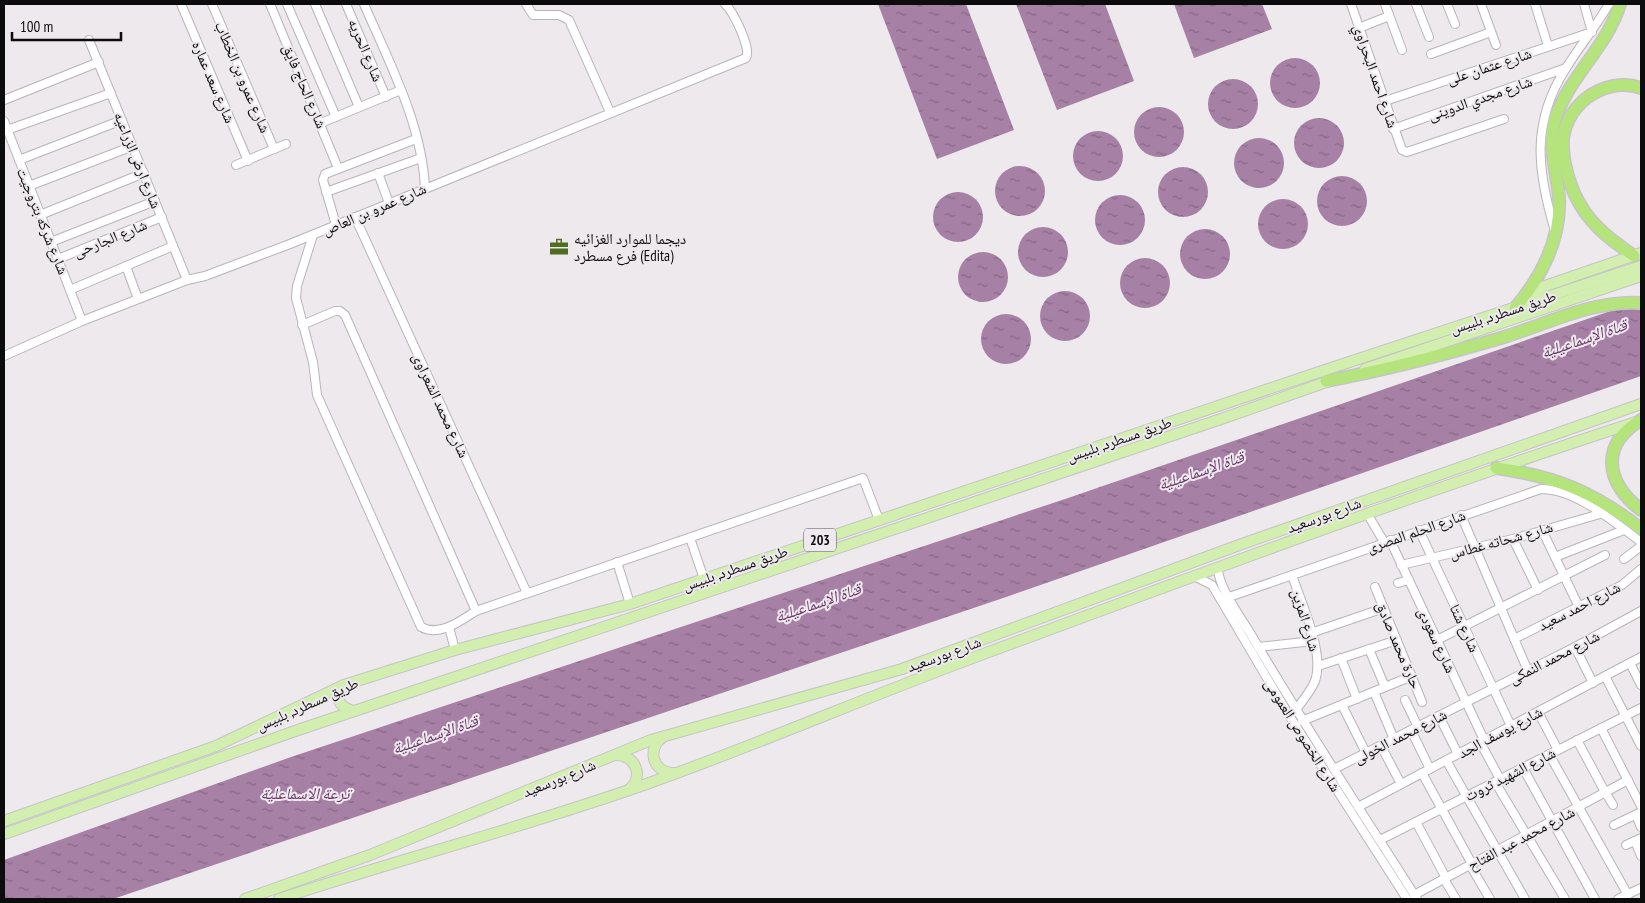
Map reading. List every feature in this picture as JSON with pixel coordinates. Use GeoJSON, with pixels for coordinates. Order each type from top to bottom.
{"type":"FeatureCollection","features":[{"type":"Feature","properties":{"kind":"highway"},"geometry":{"type":"LineString","coordinates":[[1515,308],[1540,273],[1555,233],[1559,198],[1552,154],[1554,125],[1565,99],[1611,28],[1620,4]]}},
{"type":"Feature","properties":{"kind":"highway"},"geometry":{"type":"LineString","coordinates":[[1638,254],[1605,235],[1580,206],[1572,188],[1563,147],[1569,120],[1586,97],[1611,85],[1628,84],[1641,88]]}},
{"type":"Feature","properties":{"kind":"highway"},"geometry":{"type":"LineString","coordinates":[[1326,381],[1370,373],[1503,337],[1584,309],[1612,303],[1641,303]]}},
{"type":"Feature","properties":{"kind":"highway"},"geometry":{"type":"LineString","coordinates":[[1641,420],[1629,428],[1620,438],[1614,450],[1612,463],[1614,477],[1619,489],[1641,510]]}},
{"type":"Feature","properties":{"kind":"highway"},"geometry":{"type":"LineString","coordinates":[[1496,468],[1544,476],[1580,489],[1612,507],[1641,529]]}},
{"type":"Feature","properties":{"kind":"main road"},"geometry":{"type":"LineString","coordinates":[[1527,304],[1542,287],[1638,254]]}},
{"type":"Feature","properties":{"kind":"main road","name":"طريق مسطرد, بلبيس"},"geometry":{"type":"LineString","coordinates":[[4,821],[216,746],[344,685],[455,650],[630,604],[1322,371],[1641,266]]}},
{"type":"Feature","properties":{"kind":"main road","name":"طريق مسطرد, بلبيس"},"geometry":{"type":"LineString","coordinates":[[4,834],[352,711],[1641,276]]}},
{"type":"Feature","properties":{"kind":"main road","name":"شارع بورسعيد"},"geometry":{"type":"LineString","coordinates":[[245,899],[370,855],[664,736],[902,669],[1242,544],[1641,404]]}},
{"type":"Feature","properties":{"kind":"main road","name":"شارع بورسعيد"},"geometry":{"type":"LineString","coordinates":[[279,899],[627,790],[962,662],[1218,568],[1496,468],[1641,420]]}},
{"type":"Feature","properties":{"kind":"main road"},"geometry":{"type":"LineString","coordinates":[[344,685],[338,692],[337,699],[340,705],[352,711]]}},
{"type":"Feature","properties":{"kind":"main road"},"geometry":{"type":"LineString","coordinates":[[664,736],[655,745],[653,756],[655,762],[664,771],[675,773]]}},
{"type":"Feature","properties":{"kind":"main road"},"geometry":{"type":"LineString","coordinates":[[615,755],[626,756],[632,760],[637,770],[635,782],[627,790]]}},
{"type":"Feature","properties":{"kind":"street","name":"شارع سعد عماره"},"geometry":{"type":"LineString","coordinates":[[181,4],[248,161]]}},
{"type":"Feature","properties":{"kind":"street","name":"شارع عمرو بن الخطاب"},"geometry":{"type":"LineString","coordinates":[[212,4],[274,149]]}},
{"type":"Feature","properties":{"kind":"street","name":"شارع الحاج فايق"},"geometry":{"type":"LineString","coordinates":[[270,4],[321,123],[338,168]]}},
{"type":"Feature","properties":{"kind":"street"},"geometry":{"type":"LineString","coordinates":[[287,4],[336,117]]}},
{"type":"Feature","properties":{"kind":"street"},"geometry":{"type":"LineString","coordinates":[[315,4],[359,107]]}},
{"type":"Feature","properties":{"kind":"street","name":"شارع الحريه"},"geometry":{"type":"LineString","coordinates":[[346,4],[386,97]]}},
{"type":"Feature","properties":{"kind":"street"},"geometry":{"type":"LineString","coordinates":[[364,4],[401,90],[421,158],[425,188]]}},
{"type":"Feature","properties":{"kind":"street"},"geometry":{"type":"LineString","coordinates":[[526,4],[533,14],[559,14],[569,20],[610,112]]}},
{"type":"Feature","properties":{"kind":"street","name":"شارع عمرو بن العاص"},"geometry":{"type":"LineString","coordinates":[[4,356],[82,321],[187,280],[205,276],[313,235],[610,112],[744,59],[748,55],[748,51],[740,30],[725,4]]}},
{"type":"Feature","properties":{"kind":"street","name":"شارع احمد البحراوي"},"geometry":{"type":"LineString","coordinates":[[1351,4],[1400,148],[1407,152],[1504,119]]}},
{"type":"Feature","properties":{"kind":"street"},"geometry":{"type":"LineString","coordinates":[[1384,4],[1402,50]]}},
{"type":"Feature","properties":{"kind":"street"},"geometry":{"type":"LineString","coordinates":[[1416,4],[1429,37]]}},
{"type":"Feature","properties":{"kind":"street"},"geometry":{"type":"LineString","coordinates":[[1447,4],[1455,24]]}},
{"type":"Feature","properties":{"kind":"street"},"geometry":{"type":"LineString","coordinates":[[1481,4],[1496,45]]}},
{"type":"Feature","properties":{"kind":"street"},"geometry":{"type":"LineString","coordinates":[[1535,4],[1548,46]]}},
{"type":"Feature","properties":{"kind":"street"},"geometry":{"type":"LineString","coordinates":[[1584,4],[1592,32]]}},
{"type":"Feature","properties":{"kind":"street"},"geometry":{"type":"LineString","coordinates":[[1555,233],[1542,169],[1540,134],[1548,101],[1566,68],[1592,32],[1609,4]]}},
{"type":"Feature","properties":{"kind":"street"},"geometry":{"type":"LineString","coordinates":[[1359,28],[1389,16]]}},
{"type":"Feature","properties":{"kind":"street"},"geometry":{"type":"LineString","coordinates":[[1431,54],[1491,32]]}},
{"type":"Feature","properties":{"kind":"street","name":"شارع عثمان على"},"geometry":{"type":"LineString","coordinates":[[1385,101],[1592,32]]}},
{"type":"Feature","properties":{"kind":"street","name":"شارع ارض الزراعيه"},"geometry":{"type":"LineString","coordinates":[[90,40],[187,280]]}},
{"type":"Feature","properties":{"kind":"street"},"geometry":{"type":"LineString","coordinates":[[4,100],[99,62]]}},
{"type":"Feature","properties":{"kind":"street","name":"شارع مجدي الدوينى"},"geometry":{"type":"LineString","coordinates":[[1393,128],[1566,68]]}},
{"type":"Feature","properties":{"kind":"street"},"geometry":{"type":"LineString","coordinates":[[321,123],[401,90]]}},
{"type":"Feature","properties":{"kind":"street"},"geometry":{"type":"LineString","coordinates":[[7,130],[111,94]]}},
{"type":"Feature","properties":{"kind":"street"},"geometry":{"type":"LineString","coordinates":[[19,160],[122,120]]}},
{"type":"Feature","properties":{"kind":"street","name":"شارع شركه بتروجيت"},"geometry":{"type":"LineString","coordinates":[[4,121],[82,321]]}},
{"type":"Feature","properties":{"kind":"street"},"geometry":{"type":"LineString","coordinates":[[336,225],[323,176],[338,168],[416,139]]}},
{"type":"Feature","properties":{"kind":"street"},"geometry":{"type":"LineString","coordinates":[[236,165],[286,144]]}},
{"type":"Feature","properties":{"kind":"street"},"geometry":{"type":"LineString","coordinates":[[29,186],[132,146]]}},
{"type":"Feature","properties":{"kind":"street"},"geometry":{"type":"LineString","coordinates":[[326,192],[421,158]]}},
{"type":"Feature","properties":{"kind":"street"},"geometry":{"type":"LineString","coordinates":[[40,215],[144,173]]}},
{"type":"Feature","properties":{"kind":"street"},"geometry":{"type":"LineString","coordinates":[[378,173],[389,203]]}},
{"type":"Feature","properties":{"kind":"street"},"geometry":{"type":"LineString","coordinates":[[51,242],[155,201]]}},
{"type":"Feature","properties":{"kind":"street","name":"شارع الجارحى"},"geometry":{"type":"LineString","coordinates":[[58,260],[162,217]]}},
{"type":"Feature","properties":{"kind":"street","name":"شارع محمد الشعراوى"},"geometry":{"type":"LineString","coordinates":[[355,217],[527,593]]}},
{"type":"Feature","properties":{"kind":"street"},"geometry":{"type":"LineString","coordinates":[[313,235],[296,291],[302,325],[313,362],[320,404],[421,627],[434,631],[449,627],[476,612],[527,593],[863,478],[879,520]]}},
{"type":"Feature","properties":{"kind":"street"},"geometry":{"type":"LineString","coordinates":[[70,290],[173,246]]}},
{"type":"Feature","properties":{"kind":"street"},"geometry":{"type":"LineString","coordinates":[[126,266],[138,299]]}},
{"type":"Feature","properties":{"kind":"street"},"geometry":{"type":"LineString","coordinates":[[302,325],[335,311],[340,311],[345,315],[476,612]]}},
{"type":"Feature","properties":{"kind":"street","name":"شارع الحلم المصرى"},"geometry":{"type":"LineString","coordinates":[[1229,597],[1541,488],[1567,493],[1624,530],[1641,544]]}},
{"type":"Feature","properties":{"kind":"street","name":"شارع شحاته غطاس"},"geometry":{"type":"LineString","coordinates":[[1402,565],[1514,539],[1600,514]]}},
{"type":"Feature","properties":{"kind":"street","name":"شارع سعودى"},"geometry":{"type":"LineString","coordinates":[[1368,515],[1402,565],[1466,702],[1498,780],[1526,835],[1564,899]]}},
{"type":"Feature","properties":{"kind":"street"},"geometry":{"type":"LineString","coordinates":[[1461,515],[1528,671]]}},
{"type":"Feature","properties":{"kind":"street","name":"شارع شتا"},"geometry":{"type":"LineString","coordinates":[[1419,530],[1511,726]]}},
{"type":"Feature","properties":{"kind":"street"},"geometry":{"type":"LineString","coordinates":[[1542,530],[1579,607]]}},
{"type":"Feature","properties":{"kind":"street"},"geometry":{"type":"LineString","coordinates":[[1555,557],[1624,530]]}},
{"type":"Feature","properties":{"kind":"street"},"geometry":{"type":"LineString","coordinates":[[690,538],[704,578]]}},
{"type":"Feature","properties":{"kind":"street"},"geometry":{"type":"LineString","coordinates":[[1514,539],[1538,590]]}},
{"type":"Feature","properties":{"kind":"street"},"geometry":{"type":"LineString","coordinates":[[1624,559],[1641,544]]}},
{"type":"Feature","properties":{"kind":"street"},"geometry":{"type":"LineString","coordinates":[[1437,640],[1605,555]]}},
{"type":"Feature","properties":{"kind":"street"},"geometry":{"type":"LineString","coordinates":[[617,562],[630,604]]}},
{"type":"Feature","properties":{"kind":"street","name":"شارع الخصوص العمومى"},"geometry":{"type":"LineString","coordinates":[[1218,568],[1219,577],[1229,597],[1293,713],[1302,721],[1380,840],[1413,898]]}},
{"type":"Feature","properties":{"kind":"street","name":"شارع احمد سعيد"},"geometry":{"type":"LineString","coordinates":[[1514,639],[1622,585],[1641,569]]}},
{"type":"Feature","properties":{"kind":"street","name":"شارع المزين"},"geometry":{"type":"LineString","coordinates":[[1292,575],[1312,637],[1318,666],[1314,683],[1293,713]]}},
{"type":"Feature","properties":{"kind":"street","name":"شارع الخصوص العمومى"},"geometry":{"type":"LineString","coordinates":[[1196,577],[1207,581],[1215,590],[1413,898]]}},
{"type":"Feature","properties":{"kind":"street"},"geometry":{"type":"LineString","coordinates":[[1398,583],[1408,580]]}},
{"type":"Feature","properties":{"kind":"street","name":"حارة محمد صادق"},"geometry":{"type":"LineString","coordinates":[[1375,588],[1422,702]]}},
{"type":"Feature","properties":{"kind":"street"},"geometry":{"type":"LineString","coordinates":[[1258,647],[1312,637],[1384,608]]}},
{"type":"Feature","properties":{"kind":"street","name":"شارع محمد النمكى"},"geometry":{"type":"LineString","coordinates":[[1466,702],[1641,611]]}},
{"type":"Feature","properties":{"kind":"street"},"geometry":{"type":"LineString","coordinates":[[449,627],[455,650]]}},
{"type":"Feature","properties":{"kind":"street"},"geometry":{"type":"LineString","coordinates":[[1318,666],[1397,640]]}},
{"type":"Feature","properties":{"kind":"street"},"geometry":{"type":"LineString","coordinates":[[1575,647],[1593,683]]}},
{"type":"Feature","properties":{"kind":"street"},"geometry":{"type":"LineString","coordinates":[[1369,649],[1385,687]]}},
{"type":"Feature","properties":{"kind":"street"},"geometry":{"type":"LineString","coordinates":[[1341,658],[1357,699]]}},
{"type":"Feature","properties":{"kind":"street","name":"شارع يوسف الجد"},"geometry":{"type":"LineString","coordinates":[[1358,807],[1641,658]]}},
{"type":"Feature","properties":{"kind":"street"},"geometry":{"type":"LineString","coordinates":[[1630,663],[1641,685]]}},
{"type":"Feature","properties":{"kind":"street"},"geometry":{"type":"LineString","coordinates":[[1302,721],[1412,676]]}},
{"type":"Feature","properties":{"kind":"street"},"geometry":{"type":"LineString","coordinates":[[1605,676],[1641,746]]}},
{"type":"Feature","properties":{"kind":"street"},"geometry":{"type":"LineString","coordinates":[[1374,692],[1394,739]]}},
{"type":"Feature","properties":{"kind":"street"},"geometry":{"type":"LineString","coordinates":[[1405,700],[1430,769]]}},
{"type":"Feature","properties":{"kind":"street","name":"شارع محمد الخولى"},"geometry":{"type":"LineString","coordinates":[[1334,770],[1466,702]]}},
{"type":"Feature","properties":{"kind":"street"},"geometry":{"type":"LineString","coordinates":[[1342,705],[1366,753]]}},
{"type":"Feature","properties":{"kind":"street","name":"شارع الشهيد ثروت"},"geometry":{"type":"LineString","coordinates":[[1380,840],[1641,708]]}},
{"type":"Feature","properties":{"kind":"street"},"geometry":{"type":"LineString","coordinates":[[1538,712],[1558,750]]}},
{"type":"Feature","properties":{"kind":"street"},"geometry":{"type":"LineString","coordinates":[[1439,716],[1458,754]]}},
{"type":"Feature","properties":{"kind":"street"},"geometry":{"type":"LineString","coordinates":[[1601,728],[1639,797],[1641,806]]}},
{"type":"Feature","properties":{"kind":"street"},"geometry":{"type":"LineString","coordinates":[[1577,740],[1613,805]]}},
{"type":"Feature","properties":{"kind":"street"},"geometry":{"type":"LineString","coordinates":[[1381,746],[1401,784]]}},
{"type":"Feature","properties":{"kind":"street"},"geometry":{"type":"LineString","coordinates":[[1550,754],[1628,895]]}},
{"type":"Feature","properties":{"kind":"street"},"geometry":{"type":"LineString","coordinates":[[1446,760],[1498,850],[1522,898]]}},
{"type":"Feature","properties":{"kind":"street"},"geometry":{"type":"LineString","coordinates":[[1523,768],[1595,899]]}},
{"type":"Feature","properties":{"kind":"street"},"geometry":{"type":"LineString","coordinates":[[1422,773],[1490,899]]}},
{"type":"Feature","properties":{"kind":"street","name":"شارع محمد عبد الفتاح"},"geometry":{"type":"LineString","coordinates":[[1413,898],[1628,780]]}},
{"type":"Feature","properties":{"kind":"street"},"geometry":{"type":"LineString","coordinates":[[1614,825],[1638,813],[1641,827]]}},
{"type":"Feature","properties":{"kind":"street"},"geometry":{"type":"LineString","coordinates":[[1416,822],[1456,899]]}},
{"type":"Feature","properties":{"kind":"street"},"geometry":{"type":"LineString","coordinates":[[1626,845],[1638,839],[1641,856]]}},
{"type":"Feature","properties":{"kind":"street"},"geometry":{"type":"LineString","coordinates":[[1618,899],[1641,888]]}},
{"type":"Feature","properties":{"kind":"water"},"geometry":{"type":"Polygon","coordinates":[[[878,4],[966,4],[1014,130],[937,159],[878,4]]]}},
{"type":"Feature","properties":{"kind":"water"},"geometry":{"type":"Polygon","coordinates":[[[1016,4],[1105,4],[1134,81],[1057,110],[1016,4]]]}},
{"type":"Feature","properties":{"kind":"water"},"geometry":{"type":"Polygon","coordinates":[[[1174,4],[1262,4],[1272,29],[1194,58],[1174,4]]]}},
{"type":"Feature","properties":{"kind":"water"},"geometry":{"type":"Polygon","coordinates":[[[1290,58],[1300,58],[1313,65],[1320,78],[1320,88],[1313,101],[1300,108],[1290,108],[1281,104],[1274,97],[1270,88],[1270,78],[1274,69],[1281,62],[1290,58]]]}},
{"type":"Feature","properties":{"kind":"water"},"geometry":{"type":"Polygon","coordinates":[[[1228,79],[1238,79],[1251,86],[1258,99],[1258,109],[1251,122],[1238,129],[1228,129],[1219,125],[1212,118],[1208,109],[1208,99],[1212,90],[1219,83],[1228,79]]]}},
{"type":"Feature","properties":{"kind":"water"},"geometry":{"type":"Polygon","coordinates":[[[1154,107],[1164,107],[1177,114],[1184,127],[1184,137],[1177,150],[1164,157],[1154,157],[1145,153],[1138,146],[1134,137],[1134,127],[1138,118],[1145,111],[1154,107]]]}},
{"type":"Feature","properties":{"kind":"water"},"geometry":{"type":"Polygon","coordinates":[[[1314,118],[1324,118],[1337,125],[1344,138],[1344,148],[1337,161],[1324,168],[1314,168],[1305,164],[1298,157],[1294,148],[1294,138],[1298,129],[1305,122],[1314,118]]]}},
{"type":"Feature","properties":{"kind":"water"},"geometry":{"type":"Polygon","coordinates":[[[1093,131],[1103,131],[1116,138],[1123,151],[1123,161],[1116,174],[1103,181],[1093,181],[1084,177],[1077,170],[1073,161],[1073,151],[1077,142],[1084,135],[1093,131]]]}},
{"type":"Feature","properties":{"kind":"water"},"geometry":{"type":"Polygon","coordinates":[[[1254,138],[1264,138],[1277,145],[1284,158],[1284,168],[1277,181],[1264,188],[1254,188],[1245,184],[1238,177],[1234,168],[1234,158],[1238,149],[1245,142],[1254,138]]]}},
{"type":"Feature","properties":{"kind":"water"},"geometry":{"type":"Polygon","coordinates":[[[1015,166],[1025,166],[1038,173],[1045,186],[1045,196],[1038,209],[1025,216],[1015,216],[1006,212],[999,205],[995,196],[995,186],[999,177],[1006,170],[1015,166]]]}},
{"type":"Feature","properties":{"kind":"water"},"geometry":{"type":"Polygon","coordinates":[[[1178,167],[1188,167],[1201,174],[1208,187],[1208,197],[1201,210],[1188,217],[1178,217],[1169,213],[1162,206],[1158,197],[1158,187],[1162,178],[1169,171],[1178,167]]]}},
{"type":"Feature","properties":{"kind":"water"},"geometry":{"type":"Polygon","coordinates":[[[1337,176],[1347,176],[1360,183],[1367,196],[1367,206],[1360,219],[1347,226],[1337,226],[1328,222],[1321,215],[1317,206],[1317,196],[1321,187],[1328,180],[1337,176]]]}},
{"type":"Feature","properties":{"kind":"water"},"geometry":{"type":"Polygon","coordinates":[[[953,192],[963,192],[976,199],[983,212],[983,222],[976,235],[963,242],[953,242],[944,238],[937,231],[933,222],[933,212],[937,203],[944,196],[953,192]]]}},
{"type":"Feature","properties":{"kind":"water"},"geometry":{"type":"Polygon","coordinates":[[[1115,195],[1125,195],[1138,202],[1145,215],[1145,225],[1138,238],[1125,245],[1115,245],[1106,241],[1099,234],[1095,225],[1095,215],[1099,206],[1106,199],[1115,195]]]}},
{"type":"Feature","properties":{"kind":"water"},"geometry":{"type":"Polygon","coordinates":[[[1278,199],[1288,199],[1301,206],[1308,219],[1308,229],[1301,242],[1288,249],[1278,249],[1269,245],[1262,238],[1258,229],[1258,219],[1262,210],[1269,203],[1278,199]]]}},
{"type":"Feature","properties":{"kind":"water"},"geometry":{"type":"Polygon","coordinates":[[[1038,227],[1048,227],[1061,234],[1068,247],[1068,257],[1061,270],[1048,277],[1038,277],[1029,273],[1022,266],[1018,257],[1018,247],[1022,238],[1029,231],[1038,227]]]}},
{"type":"Feature","properties":{"kind":"water"},"geometry":{"type":"Polygon","coordinates":[[[1200,229],[1210,229],[1223,236],[1230,249],[1230,259],[1223,272],[1210,279],[1200,279],[1191,275],[1184,268],[1180,259],[1180,249],[1184,240],[1191,233],[1200,229]]]}},
{"type":"Feature","properties":{"kind":"water"},"geometry":{"type":"Polygon","coordinates":[[[978,252],[988,252],[1001,259],[1008,272],[1008,282],[1001,295],[988,302],[978,302],[969,298],[962,291],[958,282],[958,272],[962,263],[969,256],[978,252]]]}},
{"type":"Feature","properties":{"kind":"water"},"geometry":{"type":"Polygon","coordinates":[[[1140,258],[1150,258],[1163,265],[1170,278],[1170,288],[1163,301],[1150,308],[1140,308],[1131,304],[1124,297],[1120,288],[1120,278],[1124,269],[1131,262],[1140,258]]]}},
{"type":"Feature","properties":{"kind":"water"},"geometry":{"type":"Polygon","coordinates":[[[1060,291],[1070,291],[1083,298],[1090,311],[1090,321],[1083,334],[1070,341],[1060,341],[1051,337],[1044,330],[1040,321],[1040,311],[1044,302],[1051,295],[1060,291]]]}},
{"type":"Feature","properties":{"kind":"water","name":"ترعة الاسماعلية"},"geometry":{"type":"Polygon","coordinates":[[[1641,295],[1641,376],[1009,596],[113,899],[4,899],[4,860],[291,757],[1071,497],[1625,306],[1641,295]]]}},
{"type":"Feature","properties":{"kind":"water"},"geometry":{"type":"Polygon","coordinates":[[[1001,314],[1011,314],[1024,321],[1031,334],[1031,344],[1024,357],[1011,364],[1001,364],[992,360],[985,353],[981,344],[981,334],[985,325],[992,318],[1001,314]]]}},
{"type":"Feature","properties":{"kind":"place","name":"ديجما للموارد الغزائيه فرع مسطرد (Edita)"},"geometry":{"type":"Point","coordinates":[559,247]}},
{"type":"Feature","properties":{"kind":"water label","name":"قناة الإسماعيلية"},"geometry":{"type":"Point","coordinates":[1584,338]}},
{"type":"Feature","properties":{"kind":"water label","name":"قناة الإسماعيلية"},"geometry":{"type":"Point","coordinates":[1201,470]}},
{"type":"Feature","properties":{"kind":"water label","name":"قناة الإسماعيلية"},"geometry":{"type":"Point","coordinates":[818,602]}},
{"type":"Feature","properties":{"kind":"water label","name":"قناة الإسماعيلية"},"geometry":{"type":"Point","coordinates":[435,734]}}]}
